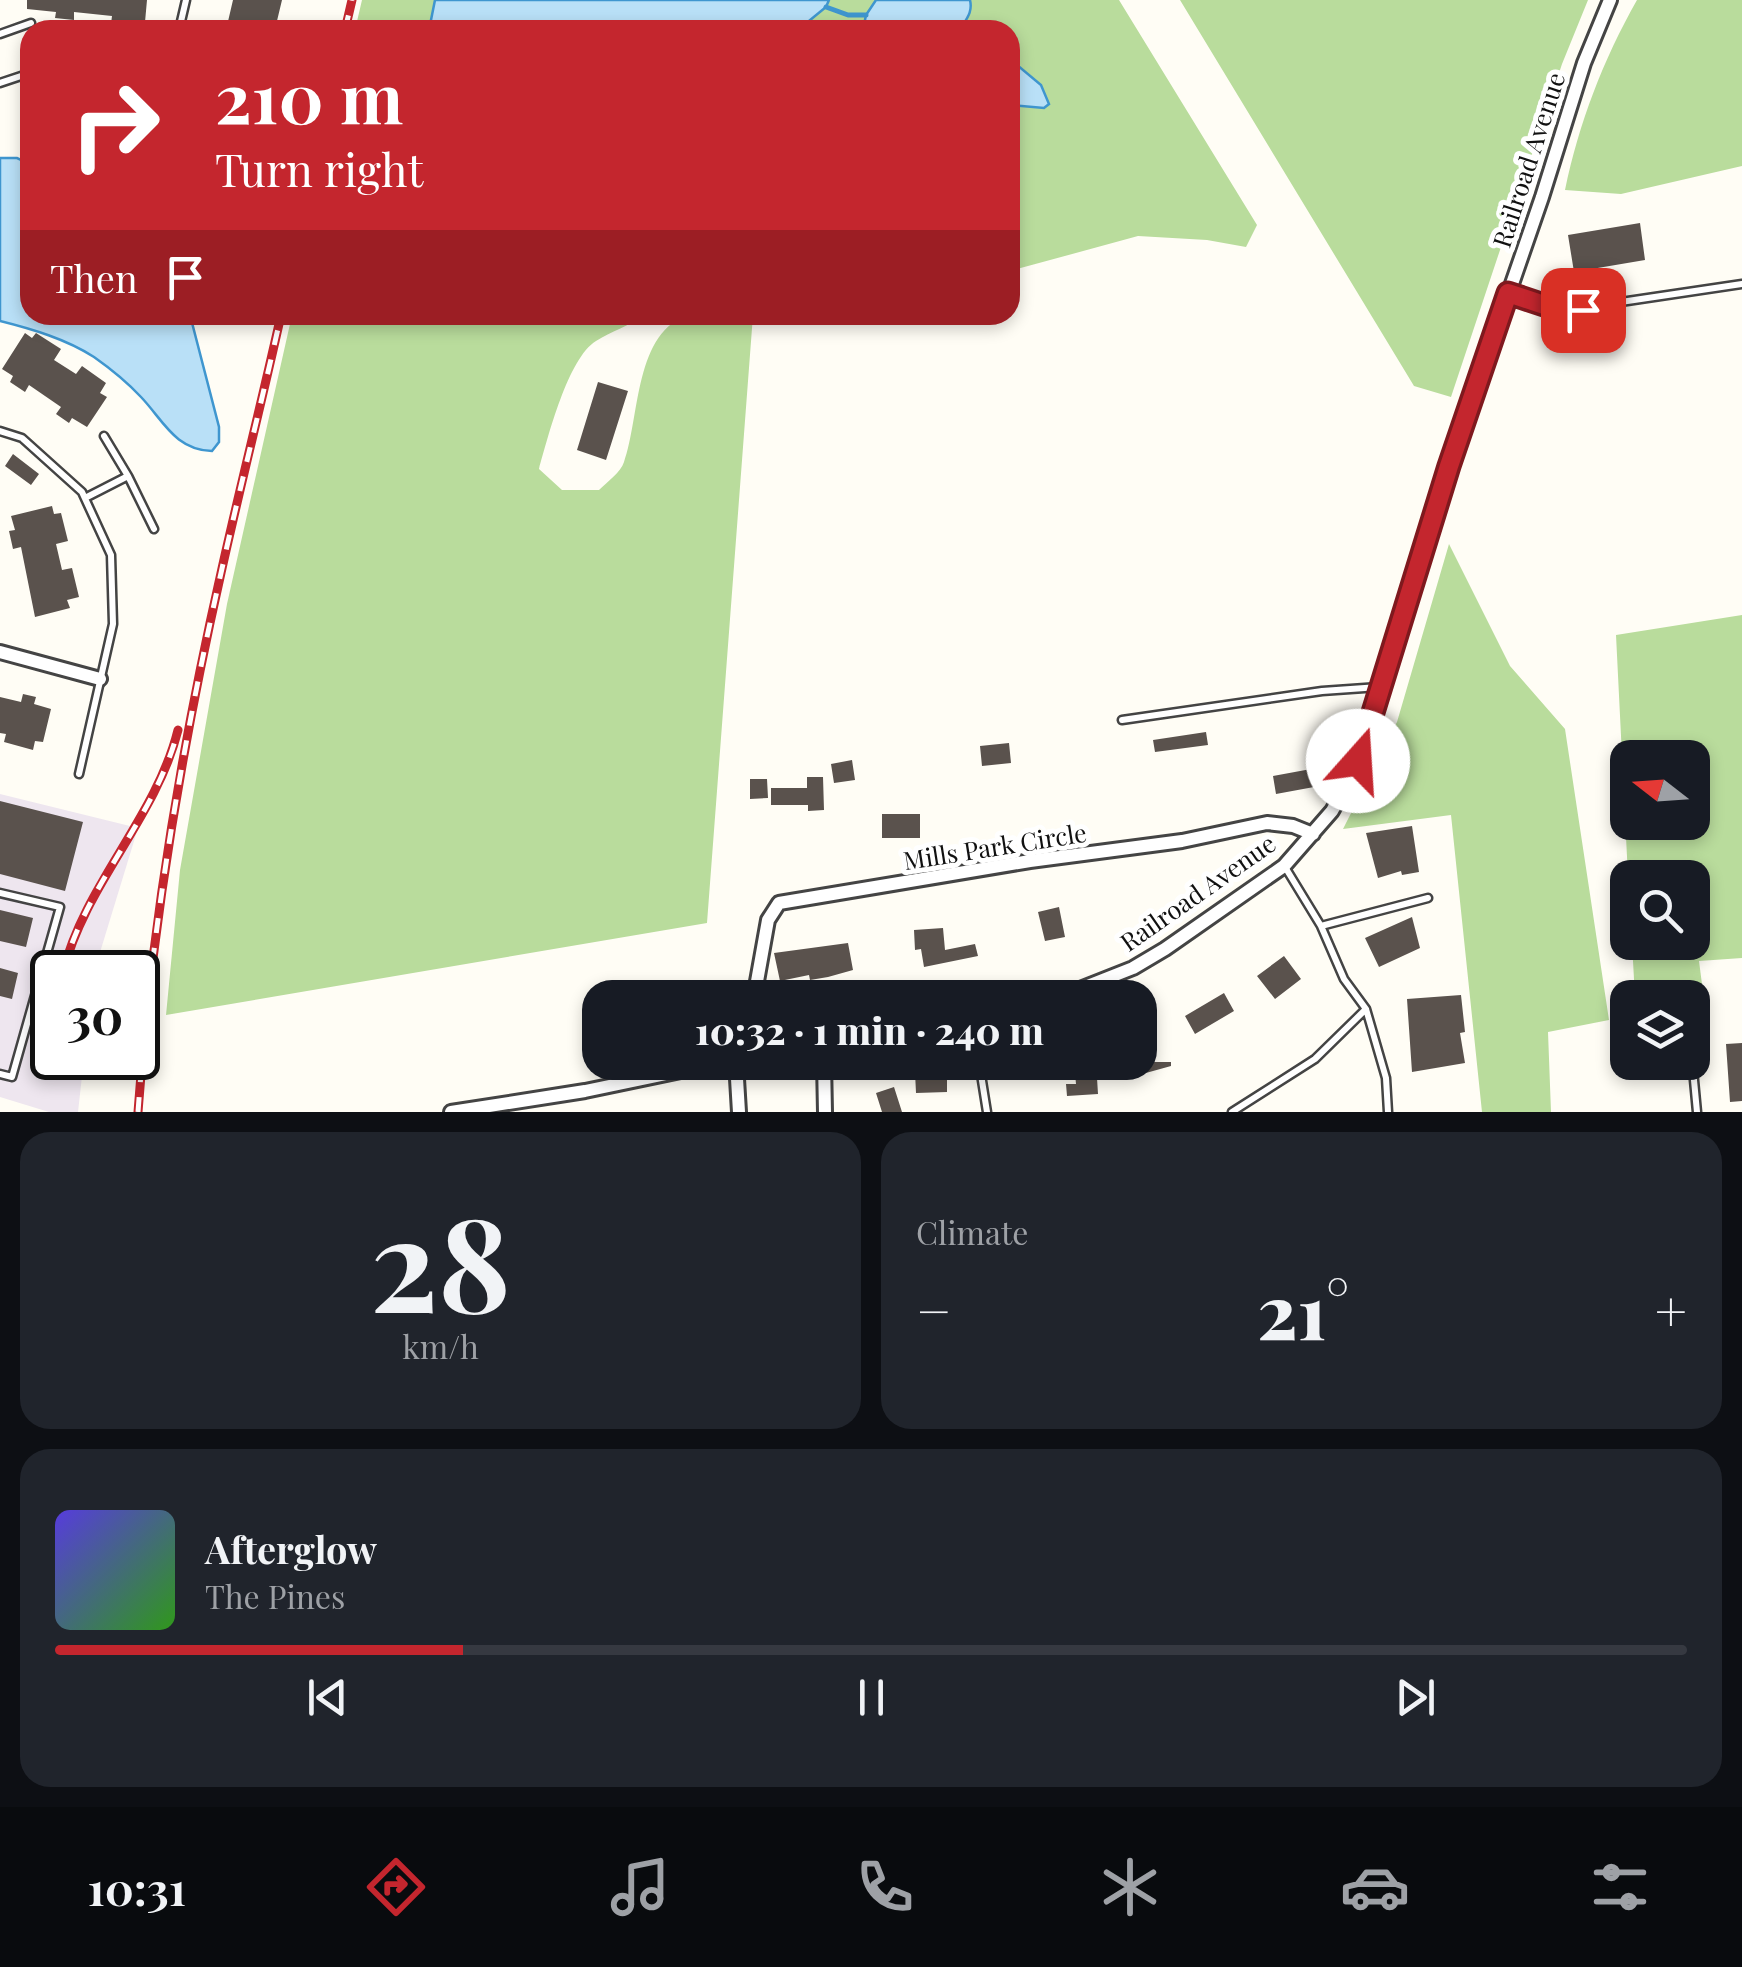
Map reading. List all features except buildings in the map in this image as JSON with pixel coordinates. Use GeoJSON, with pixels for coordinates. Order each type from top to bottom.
{"type":"FeatureCollection","features":[{"type":"Feature","properties":{"kind":"street","name":"Railroad Avenue"},"geometry":{"type":"LineString","coordinates":[[1103,980],[1165,949],[1284,866],[1332,810],[1351,776],[1449,466],[1584,64],[1610,0]]}},
{"type":"Feature","properties":{"kind":"street"},"geometry":{"type":"LineString","coordinates":[[0,652],[100,678]]}},
{"type":"Feature","properties":{"kind":"street","name":"Mills Park Circle"},"geometry":{"type":"LineString","coordinates":[[757,980],[768,920],[780,904],[1182,841],[1268,823],[1293,826],[1313,834]]}},
{"type":"Feature","properties":{"kind":"street"},"geometry":{"type":"LineString","coordinates":[[451,1112],[638,1080]]}},
{"type":"Feature","properties":{"kind":"street"},"geometry":{"type":"LineString","coordinates":[[737,1080],[739,1112]]}},
{"type":"Feature","properties":{"kind":"street"},"geometry":{"type":"LineString","coordinates":[[824,1080],[825,1112]]}},
{"type":"Feature","properties":{"kind":"lane"},"geometry":{"type":"LineString","coordinates":[[1508,293],[1567,310],[1742,284]]}},
{"type":"Feature","properties":{"kind":"lane"},"geometry":{"type":"LineString","coordinates":[[0,431],[22,438],[85,498],[111,555],[113,624],[79,774]]}},
{"type":"Feature","properties":{"kind":"lane"},"geometry":{"type":"LineString","coordinates":[[104,436],[154,528]]}},
{"type":"Feature","properties":{"kind":"lane"},"geometry":{"type":"LineString","coordinates":[[85,498],[128,476]]}},
{"type":"Feature","properties":{"kind":"lane"},"geometry":{"type":"LineString","coordinates":[[1122,720],[1380,687]]}},
{"type":"Feature","properties":{"kind":"lane"},"geometry":{"type":"LineString","coordinates":[[1284,866],[1320,926],[1344,979],[1366,1010],[1386,1078],[1388,1112]]}},
{"type":"Feature","properties":{"kind":"lane"},"geometry":{"type":"LineString","coordinates":[[0,893],[60,907],[12,1078],[0,1074]]}},
{"type":"Feature","properties":{"kind":"lane"},"geometry":{"type":"LineString","coordinates":[[1320,926],[1428,898]]}},
{"type":"Feature","properties":{"kind":"lane"},"geometry":{"type":"LineString","coordinates":[[1232,1112],[1315,1059],[1366,1010]]}},
{"type":"Feature","properties":{"kind":"lane"},"geometry":{"type":"LineString","coordinates":[[982,1080],[987,1112]]}},
{"type":"Feature","properties":{"kind":"lane"},"geometry":{"type":"LineString","coordinates":[[1694,1080],[1698,1112]]}},
{"type":"Feature","properties":{"kind":"shaded area"},"geometry":{"type":"Polygon","coordinates":[[[0,794],[138,828],[101,950],[30,950],[30,1080],[82,1080],[78,1112],[49,1112],[0,1097],[0,794]]]}},
{"type":"Feature","properties":{"kind":"green space"},"geometry":{"type":"Polygon","coordinates":[[[362,0],[435,0],[431,20],[357,20],[362,0]]]}},
{"type":"Feature","properties":{"kind":"green space"},"geometry":{"type":"Polygon","coordinates":[[[829,0],[1119,0],[1257,225],[1246,247],[1207,240],[1138,236],[1020,268],[1020,20],[810,20],[829,0]]]}},
{"type":"Feature","properties":{"kind":"green space"},"geometry":{"type":"Polygon","coordinates":[[[1180,0],[1588,0],[1562,64],[1451,397],[1414,386],[1180,0]]]}},
{"type":"Feature","properties":{"kind":"green space"},"geometry":{"type":"Polygon","coordinates":[[[1637,0],[1742,0],[1742,166],[1621,194],[1565,190],[1594,92],[1637,0]]]}},
{"type":"Feature","properties":{"kind":"green space"},"geometry":{"type":"Polygon","coordinates":[[[290,325],[626,325],[596,341],[577,364],[560,399],[539,469],[562,490],[599,490],[624,462],[649,356],[670,325],[752,325],[707,923],[166,1015],[180,870],[227,604],[290,325]]]}},
{"type":"Feature","properties":{"kind":"green space"},"geometry":{"type":"Polygon","coordinates":[[[1449,544],[1510,666],[1565,729],[1609,1020],[1548,1032],[1551,1112],[1482,1112],[1451,815],[1343,829],[1397,722],[1449,544]]]}},
{"type":"Feature","properties":{"kind":"green space"},"geometry":{"type":"Polygon","coordinates":[[[1742,615],[1742,958],[1699,961],[1701,980],[1634,980],[1633,960],[1710,960],[1710,860],[1627,860],[1626,840],[1710,840],[1710,740],[1621,740],[1616,635],[1742,615]]]}},
{"type":"Feature","properties":{"kind":"water"},"geometry":{"type":"Polygon","coordinates":[[[435,0],[829,0],[810,20],[431,20],[435,0]]]}},
{"type":"Feature","properties":{"kind":"water"},"geometry":{"type":"Polygon","coordinates":[[[876,0],[970,0],[971,9],[966,20],[865,20],[876,0]]]}},
{"type":"Feature","properties":{"kind":"water"},"geometry":{"type":"Polygon","coordinates":[[[1020,67],[1041,85],[1049,104],[1044,108],[1020,106],[1020,67]]]}},
{"type":"Feature","properties":{"kind":"water"},"geometry":{"type":"Polygon","coordinates":[[[0,158],[17,158],[20,325],[193,325],[219,427],[219,442],[212,451],[188,445],[171,432],[130,386],[94,357],[48,335],[0,321],[0,158]]]}},
{"type":"Feature","properties":{"kind":"waterway"},"geometry":{"type":"LineString","coordinates":[[826,7],[848,15],[866,15]]}},
{"type":"Feature","properties":{"kind":"railway"},"geometry":{"type":"LineString","coordinates":[[347,20],[352,0]]}},
{"type":"Feature","properties":{"kind":"railway"},"geometry":{"type":"LineString","coordinates":[[138,1112],[159,909],[181,774],[221,573],[279,325]]}},
{"type":"Feature","properties":{"kind":"railway"},"geometry":{"type":"LineString","coordinates":[[70,950],[87,909],[154,793],[178,730]]}},
{"type":"Feature","properties":{"kind":"route"},"geometry":{"type":"LineString","coordinates":[[1358,761],[1449,466],[1508,293],[1553,308],[1583,310]]}}]}
